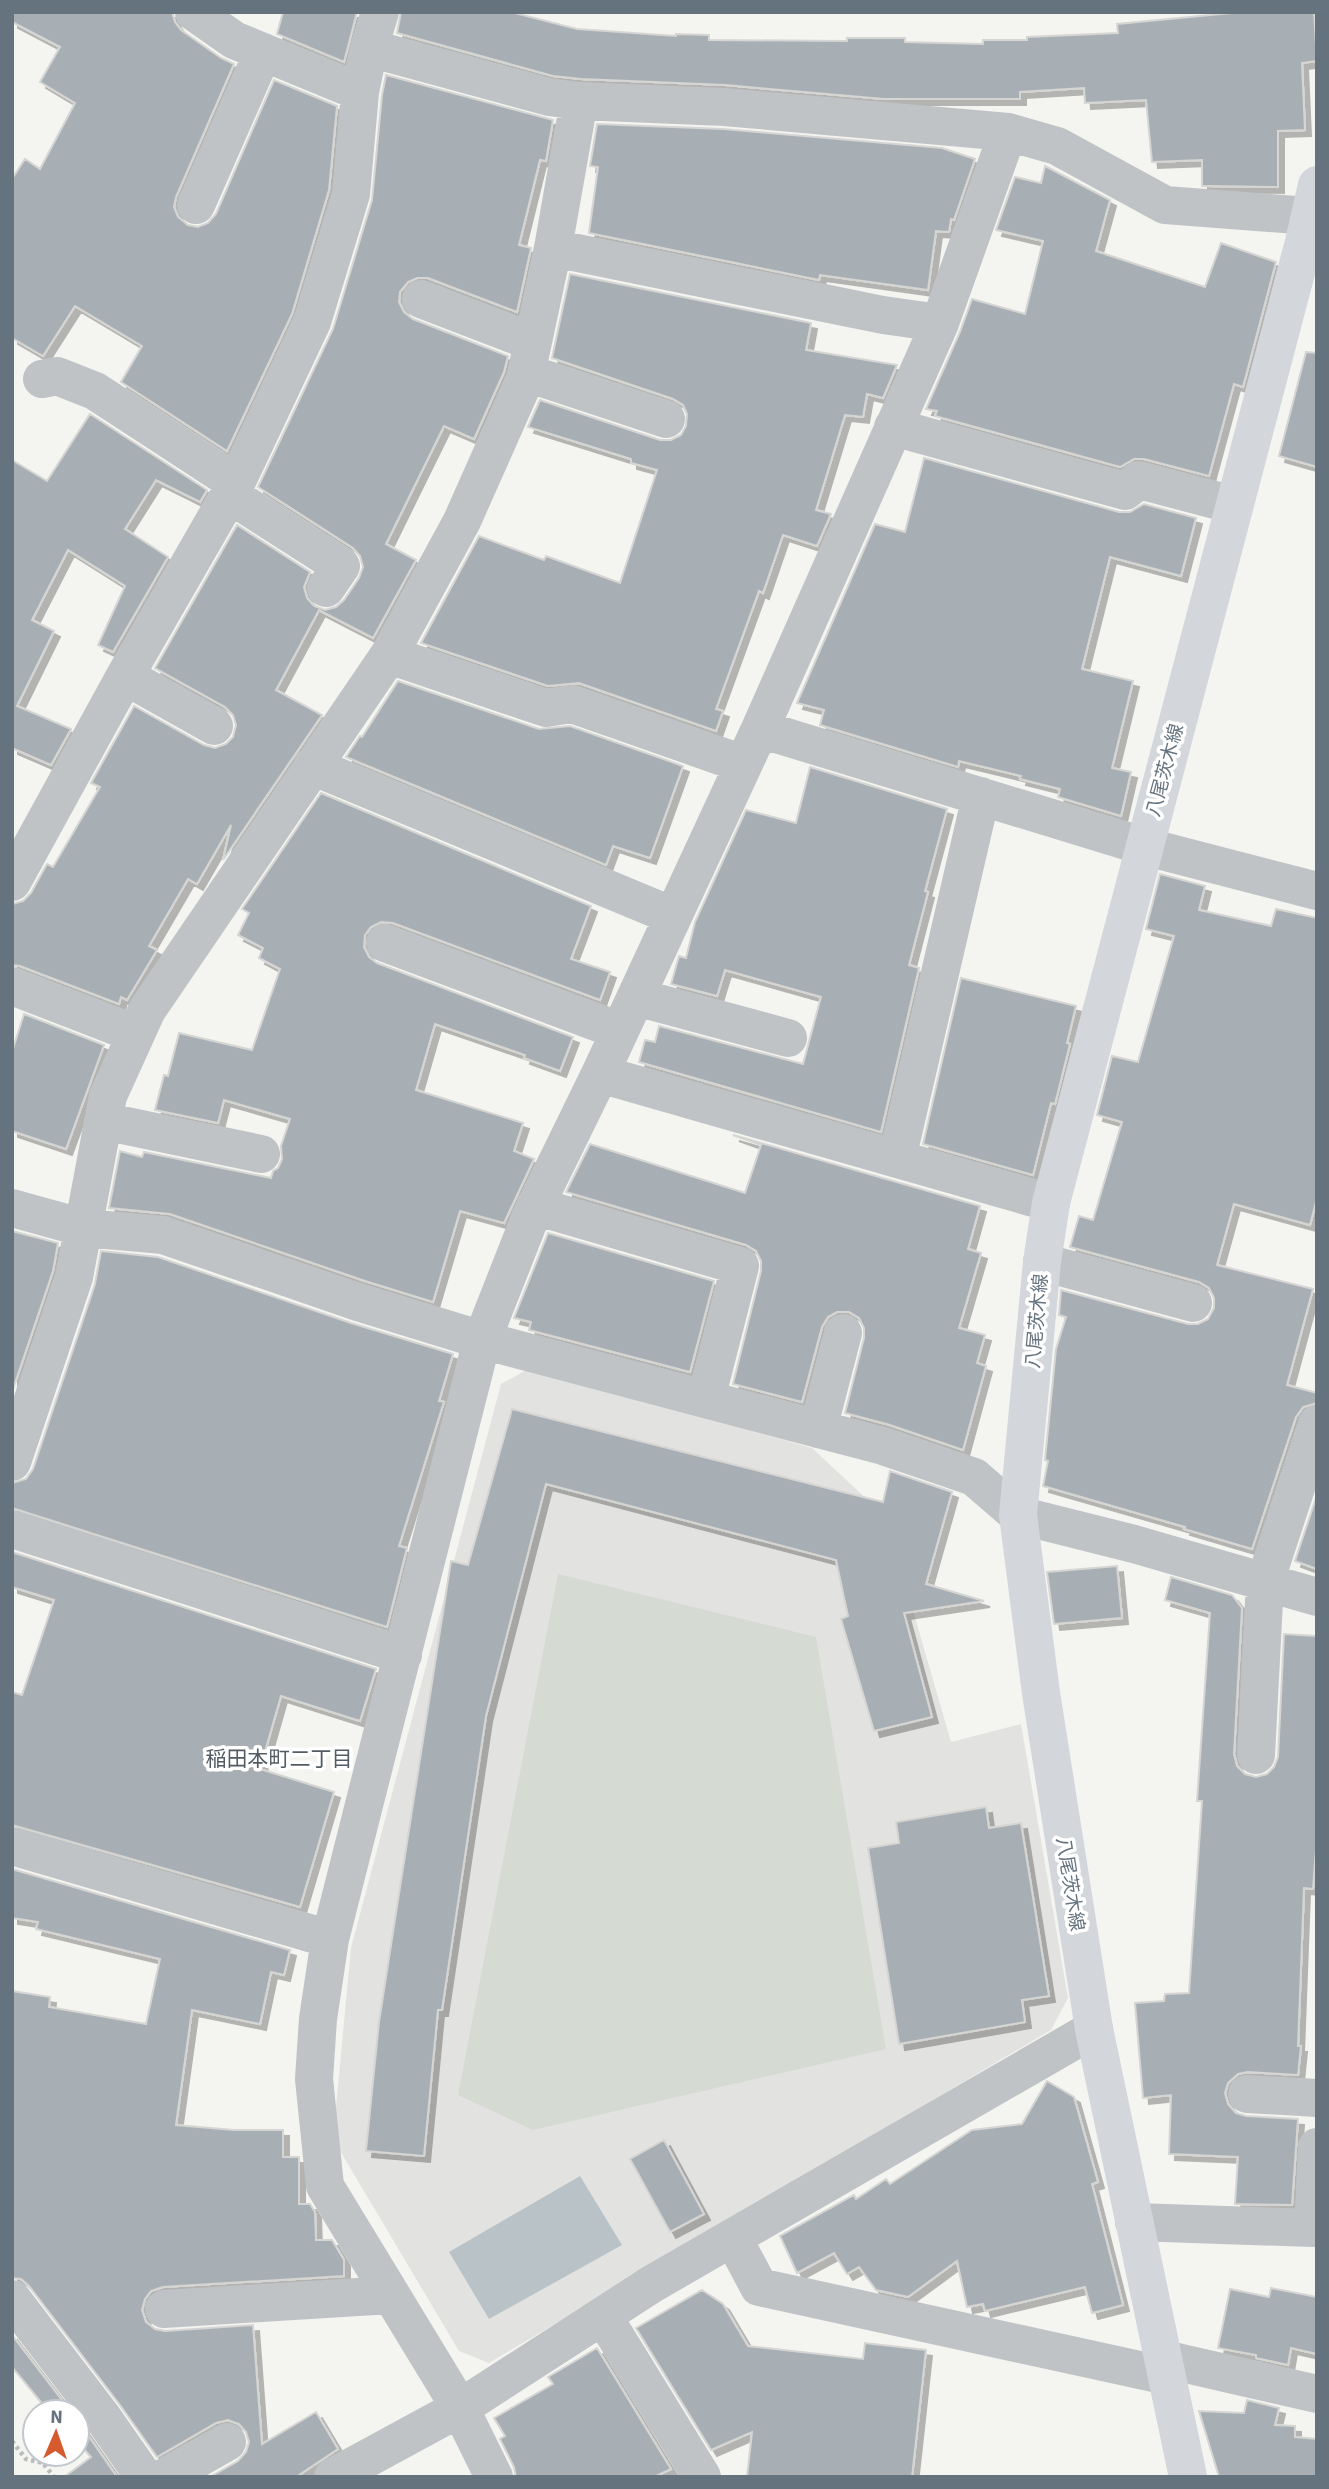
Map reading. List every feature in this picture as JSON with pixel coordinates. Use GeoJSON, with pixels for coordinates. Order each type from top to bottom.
{"type":"FeatureCollection","features":[{"type":"Feature","properties":{"kind":"main road","name":"八尾茨木線"},"geometry":{"type":"LineString","coordinates":[[1188,2477],[1094,2029],[1041,1693],[1018,1515],[1042,1262],[1051,1203],[1143,846],[1311,220]]}},
{"type":"Feature","properties":{"kind":"street"},"geometry":{"type":"LineString","coordinates":[[194,12],[234,40],[360,92]]}},
{"type":"Feature","properties":{"kind":"street"},"geometry":{"type":"LineString","coordinates":[[12,882],[24,834],[125,676],[233,489],[312,322],[351,194],[360,92],[380,12]]}},
{"type":"Feature","properties":{"kind":"street"},"geometry":{"type":"LineString","coordinates":[[369,48],[548,97],[579,101],[724,107],[1008,132],[1058,146],[1165,205],[1311,220]]}},
{"type":"Feature","properties":{"kind":"street"},"geometry":{"type":"LineString","coordinates":[[196,205],[263,52]]}},
{"type":"Feature","properties":{"kind":"street"},"geometry":{"type":"LineString","coordinates":[[12,1462],[74,1277],[108,1096],[147,1010],[388,655],[462,521],[530,357],[579,101]]}},
{"type":"Feature","properties":{"kind":"street"},"geometry":{"type":"LineString","coordinates":[[494,2477],[460,2408],[325,2186],[314,2079],[318,2019],[330,1939],[482,1340],[536,1206],[760,729],[940,323],[1008,132]]}},
{"type":"Feature","properties":{"kind":"street"},"geometry":{"type":"LineString","coordinates":[[553,248],[883,315],[940,323]]}},
{"type":"Feature","properties":{"kind":"street"},"geometry":{"type":"LineString","coordinates":[[421,299],[530,357],[666,419]]}},
{"type":"Feature","properties":{"kind":"street"},"geometry":{"type":"LineString","coordinates":[[42,379],[57,376],[95,391],[341,566],[326,588]]}},
{"type":"Feature","properties":{"kind":"street"},"geometry":{"type":"LineString","coordinates":[[893,427],[1125,491],[1139,480],[1234,505]]}},
{"type":"Feature","properties":{"kind":"street"},"geometry":{"type":"LineString","coordinates":[[388,655],[546,708],[572,704],[743,764]]}},
{"type":"Feature","properties":{"kind":"street"},"geometry":{"type":"LineString","coordinates":[[125,676],[214,726]]}},
{"type":"Feature","properties":{"kind":"street"},"geometry":{"type":"LineString","coordinates":[[760,729],[1143,846],[1317,891]]}},
{"type":"Feature","properties":{"kind":"street"},"geometry":{"type":"LineString","coordinates":[[312,766],[673,916]]}},
{"type":"Feature","properties":{"kind":"street"},"geometry":{"type":"LineString","coordinates":[[897,1159],[981,796]]}},
{"type":"Feature","properties":{"kind":"street"},"geometry":{"type":"LineString","coordinates":[[385,943],[628,1014],[788,1038]]}},
{"type":"Feature","properties":{"kind":"street"},"geometry":{"type":"LineString","coordinates":[[12,986],[136,1034]]}},
{"type":"Feature","properties":{"kind":"street"},"geometry":{"type":"LineString","coordinates":[[600,1074],[1051,1203]]}},
{"type":"Feature","properties":{"kind":"street"},"geometry":{"type":"LineString","coordinates":[[103,1121],[261,1154]]}},
{"type":"Feature","properties":{"kind":"street"},"geometry":{"type":"LineString","coordinates":[[536,1206],[740,1266],[706,1399]]}},
{"type":"Feature","properties":{"kind":"street"},"geometry":{"type":"LineString","coordinates":[[12,1208],[84,1228],[163,1235],[358,1302],[482,1340],[883,1446],[974,1477],[1018,1515],[1089,1531],[1317,1597]]}},
{"type":"Feature","properties":{"kind":"street"},"geometry":{"type":"LineString","coordinates":[[1042,1262],[1193,1303]]}},
{"type":"Feature","properties":{"kind":"street"},"geometry":{"type":"LineString","coordinates":[[818,1429],[843,1333]]}},
{"type":"Feature","properties":{"kind":"street"},"geometry":{"type":"LineString","coordinates":[[1256,1755],[1265,1582],[1317,1424]]}},
{"type":"Feature","properties":{"kind":"street"},"geometry":{"type":"LineString","coordinates":[[12,1529],[403,1655]]}},
{"type":"Feature","properties":{"kind":"street"},"geometry":{"type":"LineString","coordinates":[[12,1846],[330,1939]]}},
{"type":"Feature","properties":{"kind":"street"},"geometry":{"type":"LineString","coordinates":[[333,2477],[460,2408],[603,2316],[733,2238],[1094,2029]]}},
{"type":"Feature","properties":{"kind":"street"},"geometry":{"type":"LineString","coordinates":[[1247,2094],[1317,2098]]}},
{"type":"Feature","properties":{"kind":"street"},"geometry":{"type":"LineString","coordinates":[[1134,2222],[1312,2228],[1317,2147]]}},
{"type":"Feature","properties":{"kind":"street"},"geometry":{"type":"LineString","coordinates":[[733,2238],[759,2287],[1165,2368],[1317,2393]]}},
{"type":"Feature","properties":{"kind":"street"},"geometry":{"type":"LineString","coordinates":[[164,2309],[391,2295]]}},
{"type":"Feature","properties":{"kind":"street"},"geometry":{"type":"LineString","coordinates":[[12,2299],[103,2418],[144,2477]]}},
{"type":"Feature","properties":{"kind":"street"},"geometry":{"type":"LineString","coordinates":[[603,2316],[702,2477]]}},
{"type":"Feature","properties":{"kind":"street"},"geometry":{"type":"LineString","coordinates":[[165,2477],[228,2442]]}},
{"type":"Feature","properties":{"kind":"path"},"geometry":{"type":"LineString","coordinates":[[12,2441],[26,2459],[43,2463],[54,2477]]}},
{"type":"Feature","properties":{"kind":"shaded area"},"geometry":{"type":"Polygon","coordinates":[[[530,1368],[812,1448],[886,1517],[951,1742],[1021,1724],[1068,1998],[1051,2030],[489,2363],[459,2351],[333,2139],[351,1948],[501,1384],[530,1368]]]}},
{"type":"Feature","properties":{"kind":"shaded area"},"geometry":{"type":"Polygon","coordinates":[[[558,1574],[816,1637],[886,2049],[533,2130],[458,2095],[558,1574]]]}},
{"type":"Feature","properties":{"kind":"shaded area"},"geometry":{"type":"Polygon","coordinates":[[[580,2176],[622,2245],[489,2319],[449,2252],[580,2176]]]}},
{"type":"Feature","properties":{"kind":"building"},"geometry":{"type":"Polygon","coordinates":[[[12,12],[172,12],[181,30],[234,64],[176,197],[174,207],[178,217],[188,225],[198,227],[208,223],[216,214],[274,80],[337,106],[329,190],[292,314],[227,451],[121,382],[142,346],[75,306],[43,356],[12,338],[12,179],[25,159],[40,169],[75,103],[40,82],[60,47],[12,22],[12,12]]]}},
{"type":"Feature","properties":{"kind":"building"},"geometry":{"type":"Polygon","coordinates":[[[283,12],[357,12],[344,62],[277,34],[283,12]]]}},
{"type":"Feature","properties":{"kind":"building"},"geometry":{"type":"Polygon","coordinates":[[[401,12],[511,12],[577,29],[676,36],[709,35],[709,40],[847,41],[847,38],[905,38],[905,42],[983,44],[983,40],[1027,40],[1027,37],[1118,33],[1117,24],[1242,12],[1314,12],[1317,61],[1302,63],[1305,130],[1278,131],[1278,187],[1202,186],[1202,160],[1152,162],[1146,100],[1085,103],[1084,88],[1020,92],[1020,99],[884,99],[725,85],[553,76],[397,33],[401,12]]]}},
{"type":"Feature","properties":{"kind":"building"},"geometry":{"type":"Polygon","coordinates":[[[386,75],[553,120],[546,161],[540,160],[519,245],[531,248],[517,312],[428,278],[417,278],[408,282],[400,292],[399,302],[404,312],[413,319],[508,356],[504,372],[474,439],[444,426],[386,544],[416,560],[373,638],[319,610],[276,690],[322,715],[223,860],[231,825],[197,884],[188,879],[149,946],[157,950],[127,1000],[121,997],[119,1004],[12,965],[12,904],[23,901],[31,893],[47,864],[53,867],[100,787],[91,783],[134,706],[204,745],[215,748],[226,744],[233,737],[236,725],[233,715],[225,707],[155,668],[237,525],[310,572],[304,587],[307,598],[314,606],[325,610],[336,607],[359,578],[363,567],[360,556],[353,548],[258,487],[333,329],[372,200],[386,75]]]}},
{"type":"Feature","properties":{"kind":"building"},"geometry":{"type":"Polygon","coordinates":[[[597,124],[723,129],[942,148],[975,159],[954,220],[951,219],[949,232],[936,231],[928,290],[820,275],[819,280],[589,233],[598,167],[590,166],[597,124]]]}},
{"type":"Feature","properties":{"kind":"building"},"geometry":{"type":"Polygon","coordinates":[[[1045,166],[1110,200],[1096,251],[1205,287],[1221,243],[1276,262],[1243,387],[1234,384],[1209,476],[1144,459],[1134,459],[1120,467],[935,416],[937,411],[926,409],[972,299],[1025,314],[1043,241],[996,230],[1015,177],[1041,183],[1045,166]]]}},
{"type":"Feature","properties":{"kind":"building"},"geometry":{"type":"Polygon","coordinates":[[[570,274],[811,323],[806,350],[897,365],[883,398],[867,394],[863,417],[845,415],[816,510],[831,514],[817,546],[783,535],[763,593],[759,591],[716,709],[723,711],[716,731],[579,683],[548,686],[421,643],[479,536],[544,560],[546,556],[620,583],[657,470],[631,463],[631,459],[528,427],[540,400],[660,440],[671,440],[681,435],[686,426],[687,414],[683,405],[673,399],[552,358],[570,274]]]}},
{"type":"Feature","properties":{"kind":"building"},"geometry":{"type":"Polygon","coordinates":[[[1306,352],[1317,353],[1317,467],[1279,456],[1306,352]]]}},
{"type":"Feature","properties":{"kind":"building"},"geometry":{"type":"Polygon","coordinates":[[[90,414],[207,490],[200,502],[156,480],[125,529],[168,557],[113,652],[98,645],[125,586],[68,550],[32,620],[54,631],[17,706],[71,729],[51,765],[12,748],[12,460],[47,481],[90,414]]]}},
{"type":"Feature","properties":{"kind":"building"},"geometry":{"type":"Polygon","coordinates":[[[924,458],[1119,512],[1130,512],[1144,504],[1196,518],[1181,576],[1110,557],[1082,669],[1133,681],[1112,768],[1131,772],[1121,816],[1058,797],[1060,789],[1020,779],[1021,776],[959,761],[958,767],[820,725],[824,710],[797,703],[875,524],[905,532],[924,458]]]}},
{"type":"Feature","properties":{"kind":"building"},"geometry":{"type":"Polygon","coordinates":[[[398,681],[539,729],[570,726],[683,766],[650,858],[613,846],[606,865],[346,757],[398,681]]]}},
{"type":"Feature","properties":{"kind":"building"},"geometry":{"type":"Polygon","coordinates":[[[810,767],[947,809],[909,965],[919,968],[881,1132],[639,1062],[645,1040],[655,1042],[659,1026],[803,1064],[821,997],[725,970],[717,996],[671,984],[679,956],[686,958],[695,922],[746,810],[796,823],[810,767]]]}},
{"type":"Feature","properties":{"kind":"building"},"geometry":{"type":"Polygon","coordinates":[[[321,793],[591,906],[571,959],[610,972],[600,1000],[393,923],[381,922],[371,927],[365,935],[364,947],[369,957],[377,963],[573,1037],[560,1071],[524,1058],[525,1055],[435,1024],[416,1090],[523,1123],[514,1151],[534,1159],[504,1223],[460,1211],[433,1302],[170,1214],[109,1208],[120,1151],[142,1157],[144,1152],[271,1178],[273,1171],[278,1168],[282,1159],[281,1146],[290,1119],[224,1100],[218,1123],[155,1110],[164,1075],[168,1076],[179,1033],[252,1050],[280,969],[259,958],[263,948],[238,935],[249,913],[242,909],[321,793]]]}},
{"type":"Feature","properties":{"kind":"building"},"geometry":{"type":"Polygon","coordinates":[[[1160,874],[1205,886],[1199,910],[1271,926],[1276,909],[1317,918],[1317,1198],[1310,1225],[1234,1204],[1217,1265],[1313,1289],[1287,1385],[1317,1393],[1317,1403],[1303,1407],[1296,1417],[1252,1549],[1043,1486],[1048,1461],[1045,1460],[1056,1349],[1066,1317],[1059,1315],[1061,1290],[1188,1324],[1198,1324],[1208,1319],[1214,1308],[1214,1298],[1209,1288],[1199,1282],[1070,1247],[1079,1216],[1093,1220],[1122,1122],[1097,1115],[1112,1056],[1138,1062],[1174,936],[1146,929],[1160,874]]]}},
{"type":"Feature","properties":{"kind":"building"},"geometry":{"type":"Polygon","coordinates":[[[961,978],[1076,1006],[1055,1104],[1051,1103],[1033,1175],[923,1144],[961,978]]]}},
{"type":"Feature","properties":{"kind":"building"},"geometry":{"type":"Polygon","coordinates":[[[24,1014],[104,1045],[66,1149],[12,1131],[12,1052],[24,1014]]]}},
{"type":"Feature","properties":{"kind":"building"},"geometry":{"type":"Polygon","coordinates":[[[733,1135],[980,1206],[968,1249],[981,1253],[959,1328],[985,1335],[977,1363],[986,1366],[963,1450],[845,1413],[864,1338],[864,1328],[859,1318],[849,1312],[837,1312],[828,1317],[822,1327],[802,1402],[733,1384],[761,1271],[761,1261],[756,1251],[746,1245],[566,1192],[590,1144],[745,1193],[761,1145],[733,1135]]]}},
{"type":"Feature","properties":{"kind":"building"},"geometry":{"type":"Polygon","coordinates":[[[12,1231],[58,1243],[53,1271],[12,1392],[12,1231]]]}},
{"type":"Feature","properties":{"kind":"building"},"geometry":{"type":"Polygon","coordinates":[[[548,1233],[714,1281],[690,1372],[529,1330],[531,1322],[514,1318],[548,1233]]]}},
{"type":"Feature","properties":{"kind":"building"},"geometry":{"type":"Polygon","coordinates":[[[101,1251],[158,1257],[351,1323],[453,1354],[439,1401],[444,1402],[399,1546],[407,1548],[387,1627],[12,1508],[12,1483],[26,1479],[33,1469],[95,1284],[101,1251]]]}},
{"type":"Feature","properties":{"kind":"building"},"geometry":{"type":"Polygon","coordinates":[[[512,1409],[883,1502],[890,1471],[952,1492],[926,1584],[984,1601],[904,1613],[932,1717],[874,1731],[841,1619],[848,1616],[836,1560],[546,1484],[486,1716],[442,2010],[438,2010],[424,2156],[366,2151],[379,2022],[451,1561],[468,1565],[512,1409]]]}},
{"type":"Feature","properties":{"kind":"building"},"geometry":{"type":"Polygon","coordinates":[[[1317,1495],[1317,1569],[1295,1561],[1317,1495]]]}},
{"type":"Feature","properties":{"kind":"building"},"geometry":{"type":"Polygon","coordinates":[[[12,1552],[376,1669],[360,1721],[281,1696],[260,1769],[334,1792],[300,1907],[12,1825],[12,1692],[22,1695],[54,1600],[12,1587],[12,1552]]]}},
{"type":"Feature","properties":{"kind":"building"},"geometry":{"type":"Polygon","coordinates":[[[1117,1566],[1122,1618],[1054,1624],[1047,1572],[1117,1566]]]}},
{"type":"Feature","properties":{"kind":"building"},"geometry":{"type":"Polygon","coordinates":[[[1171,1577],[1232,1595],[1242,1608],[1234,1754],[1237,1766],[1245,1774],[1256,1777],[1267,1774],[1278,1757],[1284,1634],[1317,1636],[1317,1836],[1313,1889],[1304,1888],[1298,2075],[1248,2072],[1238,2074],[1228,2083],[1225,2093],[1228,2104],[1236,2113],[1298,2119],[1292,2205],[1235,2204],[1238,2157],[1169,2154],[1171,2095],[1143,2098],[1135,2003],[1164,2001],[1165,1994],[1189,1993],[1202,1801],[1197,1801],[1210,1613],[1165,1600],[1171,1577]]]}},
{"type":"Feature","properties":{"kind":"building"},"geometry":{"type":"Polygon","coordinates":[[[986,1807],[989,1828],[1021,1823],[1049,1996],[1022,2000],[1025,2022],[899,2044],[868,1848],[899,1843],[896,1822],[986,1807]]]}},
{"type":"Feature","properties":{"kind":"building"},"geometry":{"type":"Polygon","coordinates":[[[12,1869],[290,1950],[284,1975],[271,1972],[260,2024],[192,2010],[176,2125],[234,2130],[283,2130],[283,2157],[299,2157],[299,2204],[310,2204],[315,2212],[316,2240],[332,2240],[344,2260],[344,2276],[163,2287],[151,2291],[142,2310],[146,2322],[155,2329],[165,2331],[253,2325],[262,2444],[316,2412],[338,2449],[296,2477],[210,2477],[238,2461],[246,2452],[249,2442],[246,2432],[239,2424],[228,2420],[216,2423],[157,2457],[29,2286],[21,2279],[12,2278],[12,1991],[50,1997],[49,2007],[146,2024],[160,1959],[36,1929],[38,1922],[12,1918],[12,1869]]]}},
{"type":"Feature","properties":{"kind":"building"},"geometry":{"type":"Polygon","coordinates":[[[1047,2081],[1074,2097],[1098,2182],[1092,2184],[1123,2305],[1092,2313],[1085,2287],[985,2311],[983,2304],[967,2307],[957,2261],[908,2297],[876,2290],[859,2267],[847,2274],[834,2253],[797,2273],[780,2236],[854,2195],[856,2199],[886,2179],[890,2184],[972,2130],[1022,2124],[1047,2081]]]}},
{"type":"Feature","properties":{"kind":"building"},"geometry":{"type":"Polygon","coordinates":[[[664,2140],[704,2214],[670,2232],[630,2159],[664,2140]]]}},
{"type":"Feature","properties":{"kind":"building"},"geometry":{"type":"Polygon","coordinates":[[[1271,2288],[1317,2297],[1317,2354],[1291,2348],[1288,2365],[1256,2358],[1256,2355],[1218,2348],[1230,2289],[1269,2297],[1271,2288]]]}},
{"type":"Feature","properties":{"kind":"building"},"geometry":{"type":"Polygon","coordinates":[[[702,2290],[723,2304],[748,2346],[863,2359],[865,2343],[926,2350],[912,2477],[747,2477],[752,2432],[711,2450],[636,2328],[702,2290]]]}},
{"type":"Feature","properties":{"kind":"building"},"geometry":{"type":"Polygon","coordinates":[[[12,2335],[60,2398],[37,2398],[12,2367],[12,2335]]]}},
{"type":"Feature","properties":{"kind":"building"},"geometry":{"type":"Polygon","coordinates":[[[597,2348],[671,2469],[654,2477],[516,2477],[500,2439],[505,2436],[494,2418],[553,2384],[548,2377],[597,2348]]]}},
{"type":"Feature","properties":{"kind":"building"},"geometry":{"type":"Polygon","coordinates":[[[1247,2400],[1279,2408],[1275,2425],[1295,2426],[1295,2437],[1317,2439],[1317,2477],[1219,2477],[1199,2411],[1244,2413],[1247,2400]]]}},
{"type":"Feature","properties":{"kind":"building"},"geometry":{"type":"Polygon","coordinates":[[[91,2440],[117,2477],[64,2477],[76,2468],[91,2468],[91,2440]]]}},
{"type":"Feature","properties":{"kind":"district","name":"稲田本町二丁目"},"geometry":{"type":"Point","coordinates":[279,1759]}}]}
